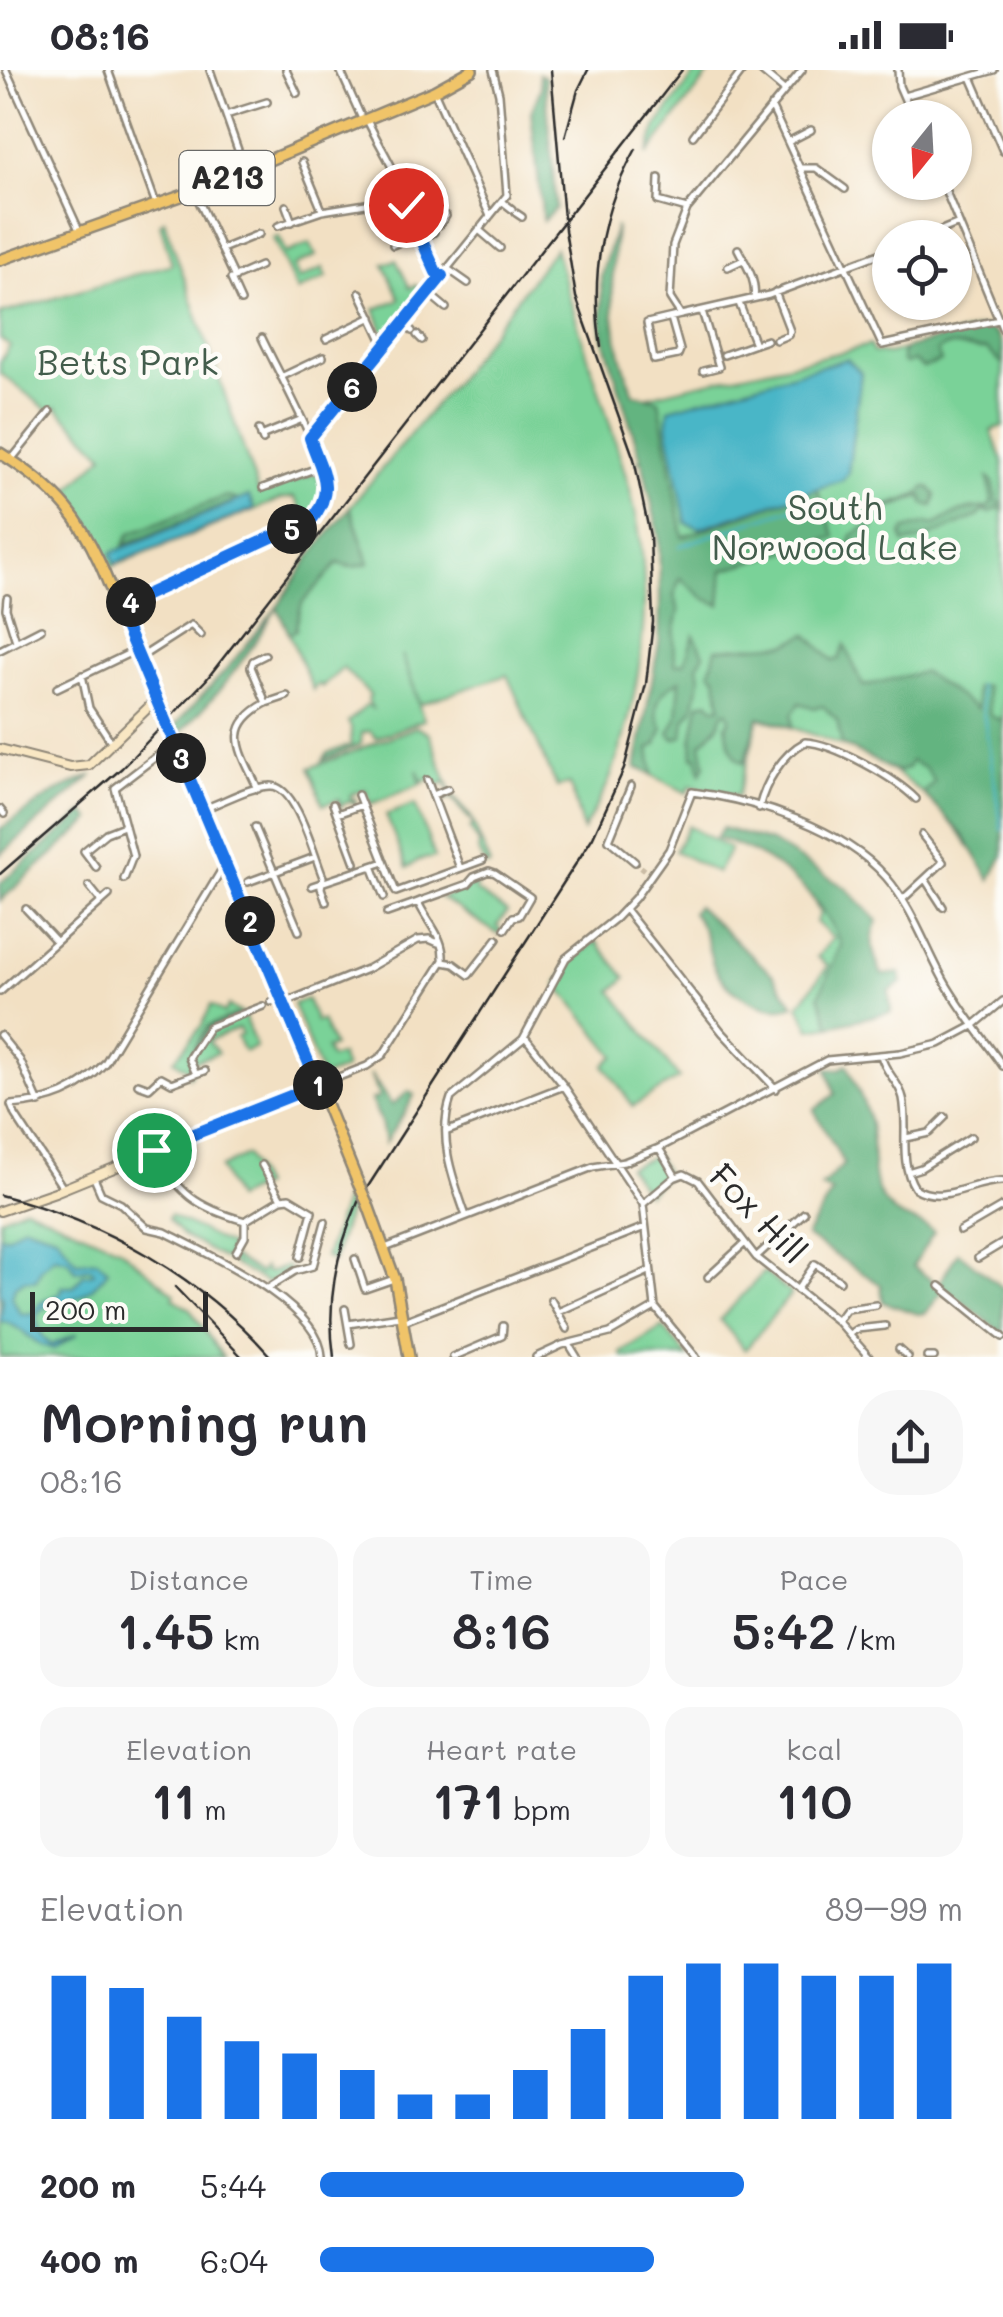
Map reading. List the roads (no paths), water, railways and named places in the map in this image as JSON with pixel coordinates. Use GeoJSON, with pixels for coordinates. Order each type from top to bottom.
{"type":"FeatureCollection","features":[{"type":"Feature","properties":{"kind":"main road","name":"A213"},"geometry":{"type":"LineString","coordinates":[[0,260],[195,191],[365,121],[468,72]]}},
{"type":"Feature","properties":{"kind":"main road"},"geometry":{"type":"LineString","coordinates":[[0,453],[52,492],[72,515],[118,608],[385,1248],[395,1279],[409,1357]]}},
{"type":"Feature","properties":{"kind":"street"},"geometry":{"type":"LineString","coordinates":[[6,70],[80,232]]}},
{"type":"Feature","properties":{"kind":"street"},"geometry":{"type":"LineString","coordinates":[[108,70],[156,205]]}},
{"type":"Feature","properties":{"kind":"street"},"geometry":{"type":"LineString","coordinates":[[210,70],[245,170]]}},
{"type":"Feature","properties":{"kind":"street"},"geometry":{"type":"LineString","coordinates":[[286,70],[297,94]]}},
{"type":"Feature","properties":{"kind":"street"},"geometry":{"type":"LineString","coordinates":[[340,70],[402,192],[436,272],[442,276]]}},
{"type":"Feature","properties":{"kind":"street"},"geometry":{"type":"LineString","coordinates":[[443,70],[449,84]]}},
{"type":"Feature","properties":{"kind":"street"},"geometry":{"type":"LineString","coordinates":[[310,438],[504,202],[509,187],[493,70]]}},
{"type":"Feature","properties":{"kind":"street"},"geometry":{"type":"LineString","coordinates":[[694,136],[743,70]]}},
{"type":"Feature","properties":{"kind":"street"},"geometry":{"type":"LineString","coordinates":[[760,70],[784,90]]}},
{"type":"Feature","properties":{"kind":"street"},"geometry":{"type":"LineString","coordinates":[[681,315],[670,298],[673,245],[687,209],[802,70]]}},
{"type":"Feature","properties":{"kind":"street"},"geometry":{"type":"LineString","coordinates":[[898,70],[906,100]]}},
{"type":"Feature","properties":{"kind":"street"},"geometry":{"type":"LineString","coordinates":[[904,96],[994,70]]}},
{"type":"Feature","properties":{"kind":"street"},"geometry":{"type":"LineString","coordinates":[[971,77],[1003,150]]}},
{"type":"Feature","properties":{"kind":"street"},"geometry":{"type":"LineString","coordinates":[[434,90],[490,216]]}},
{"type":"Feature","properties":{"kind":"street"},"geometry":{"type":"LineString","coordinates":[[226,115],[267,102]]}},
{"type":"Feature","properties":{"kind":"street"},"geometry":{"type":"LineString","coordinates":[[771,106],[882,345],[1000,320]]}},
{"type":"Feature","properties":{"kind":"street"},"geometry":{"type":"LineString","coordinates":[[788,142],[811,130]]}},
{"type":"Feature","properties":{"kind":"street"},"geometry":{"type":"LineString","coordinates":[[302,162],[322,210]]}},
{"type":"Feature","properties":{"kind":"street"},"geometry":{"type":"LineString","coordinates":[[799,168],[816,168],[844,190]]}},
{"type":"Feature","properties":{"kind":"street"},"geometry":{"type":"LineString","coordinates":[[659,178],[661,204],[687,209]]}},
{"type":"Feature","properties":{"kind":"street"},"geometry":{"type":"LineString","coordinates":[[195,191],[235,278]]}},
{"type":"Feature","properties":{"kind":"street"},"geometry":{"type":"LineString","coordinates":[[278,226],[322,210],[372,203],[402,192]]}},
{"type":"Feature","properties":{"kind":"street"},"geometry":{"type":"LineString","coordinates":[[504,202],[517,213]]}},
{"type":"Feature","properties":{"kind":"street"},"geometry":{"type":"LineString","coordinates":[[286,206],[292,222]]}},
{"type":"Feature","properties":{"kind":"street"},"geometry":{"type":"LineString","coordinates":[[393,246],[437,228],[446,216]]}},
{"type":"Feature","properties":{"kind":"street"},"geometry":{"type":"LineString","coordinates":[[479,230],[500,248]]}},
{"type":"Feature","properties":{"kind":"street"},"geometry":{"type":"LineString","coordinates":[[222,249],[259,234]]}},
{"type":"Feature","properties":{"kind":"street"},"geometry":{"type":"LineString","coordinates":[[738,249],[756,289],[754,298]]}},
{"type":"Feature","properties":{"kind":"street"},"geometry":{"type":"LineString","coordinates":[[972,254],[1003,330]]}},
{"type":"Feature","properties":{"kind":"street"},"geometry":{"type":"LineString","coordinates":[[671,318],[678,355],[654,360],[646,327],[671,318],[681,315],[775,292],[872,257]]}},
{"type":"Feature","properties":{"kind":"street"},"geometry":{"type":"LineString","coordinates":[[728,267],[744,260]]}},
{"type":"Feature","properties":{"kind":"street"},"geometry":{"type":"LineString","coordinates":[[242,301],[232,279],[260,266]]}},
{"type":"Feature","properties":{"kind":"street"},"geometry":{"type":"LineString","coordinates":[[448,269],[468,284]]}},
{"type":"Feature","properties":{"kind":"street"},"geometry":{"type":"LineString","coordinates":[[360,292],[385,346]]}},
{"type":"Feature","properties":{"kind":"street"},"geometry":{"type":"LineString","coordinates":[[775,292],[790,331],[788,336],[776,340]]}},
{"type":"Feature","properties":{"kind":"street"},"geometry":{"type":"LineString","coordinates":[[428,294],[446,308]]}},
{"type":"Feature","properties":{"kind":"street"},"geometry":{"type":"LineString","coordinates":[[739,303],[755,344]]}},
{"type":"Feature","properties":{"kind":"street"},"geometry":{"type":"LineString","coordinates":[[702,311],[719,367],[704,371]]}},
{"type":"Feature","properties":{"kind":"street"},"geometry":{"type":"LineString","coordinates":[[326,340],[372,317]]}},
{"type":"Feature","properties":{"kind":"street"},"geometry":{"type":"LineString","coordinates":[[403,324],[417,336]]}},
{"type":"Feature","properties":{"kind":"street"},"geometry":{"type":"LineString","coordinates":[[118,608],[313,518],[326,502],[328,489],[310,438],[262,338]]}},
{"type":"Feature","properties":{"kind":"street"},"geometry":{"type":"LineString","coordinates":[[724,355],[768,340]]}},
{"type":"Feature","properties":{"kind":"street"},"geometry":{"type":"LineString","coordinates":[[280,377],[323,357]]}},
{"type":"Feature","properties":{"kind":"street"},"geometry":{"type":"LineString","coordinates":[[11,460],[50,412]]}},
{"type":"Feature","properties":{"kind":"street"},"geometry":{"type":"LineString","coordinates":[[261,435],[300,420]]}},
{"type":"Feature","properties":{"kind":"street"},"geometry":{"type":"LineString","coordinates":[[263,488],[320,467]]}},
{"type":"Feature","properties":{"kind":"street"},"geometry":{"type":"LineString","coordinates":[[15,606],[6,601],[16,641]]}},
{"type":"Feature","properties":{"kind":"street"},"geometry":{"type":"LineString","coordinates":[[57,688],[136,655],[191,625],[201,634]]}},
{"type":"Feature","properties":{"kind":"street"},"geometry":{"type":"LineString","coordinates":[[0,650],[41,630]]}},
{"type":"Feature","properties":{"kind":"street"},"geometry":{"type":"LineString","coordinates":[[265,655],[253,661],[251,667],[266,703]]}},
{"type":"Feature","properties":{"kind":"street"},"geometry":{"type":"LineString","coordinates":[[82,675],[89,708],[112,743]]}},
{"type":"Feature","properties":{"kind":"street"},"geometry":{"type":"LineString","coordinates":[[258,788],[239,746],[238,731],[247,713],[287,696]]}},
{"type":"Feature","properties":{"kind":"street"},"geometry":{"type":"LineString","coordinates":[[0,749],[70,767],[90,766],[157,704]]}},
{"type":"Feature","properties":{"kind":"street"},"geometry":{"type":"LineString","coordinates":[[124,879],[133,856],[115,788],[173,740]]}},
{"type":"Feature","properties":{"kind":"street"},"geometry":{"type":"LineString","coordinates":[[759,808],[779,768],[791,751],[804,742],[847,756],[916,798]]}},
{"type":"Feature","properties":{"kind":"street"},"geometry":{"type":"LineString","coordinates":[[427,780],[460,868]]}},
{"type":"Feature","properties":{"kind":"street"},"geometry":{"type":"LineString","coordinates":[[632,786],[631,797],[608,840],[635,862]]}},
{"type":"Feature","properties":{"kind":"street"},"geometry":{"type":"LineString","coordinates":[[203,809],[258,788],[280,787],[291,797],[323,883],[326,902]]}},
{"type":"Feature","properties":{"kind":"street"},"geometry":{"type":"LineString","coordinates":[[433,795],[448,789]]}},
{"type":"Feature","properties":{"kind":"street"},"geometry":{"type":"LineString","coordinates":[[466,1216],[449,1167],[448,1104],[457,1090],[525,1036],[566,958],[625,909],[652,876],[669,850],[692,792],[819,828],[856,849],[903,899],[946,984],[1003,1066]]}},
{"type":"Feature","properties":{"kind":"street"},"geometry":{"type":"LineString","coordinates":[[358,795],[376,832],[396,892],[433,874],[483,860]]}},
{"type":"Feature","properties":{"kind":"street"},"geometry":{"type":"LineString","coordinates":[[333,804],[356,863]]}},
{"type":"Feature","properties":{"kind":"street"},"geometry":{"type":"LineString","coordinates":[[337,814],[362,805]]}},
{"type":"Feature","properties":{"kind":"street"},"geometry":{"type":"LineString","coordinates":[[96,866],[84,852],[106,833],[124,826]]}},
{"type":"Feature","properties":{"kind":"street"},"geometry":{"type":"LineString","coordinates":[[255,826],[298,931]]}},
{"type":"Feature","properties":{"kind":"street"},"geometry":{"type":"LineString","coordinates":[[903,899],[943,862],[922,835]]}},
{"type":"Feature","properties":{"kind":"street"},"geometry":{"type":"LineString","coordinates":[[248,882],[314,857]]}},
{"type":"Feature","properties":{"kind":"street"},"geometry":{"type":"LineString","coordinates":[[63,1188],[14,1115],[12,1105],[38,1103],[68,1094],[105,1063],[226,862]]}},
{"type":"Feature","properties":{"kind":"street"},"geometry":{"type":"LineString","coordinates":[[312,886],[384,862]]}},
{"type":"Feature","properties":{"kind":"street"},"geometry":{"type":"LineString","coordinates":[[372,866],[384,897]]}},
{"type":"Feature","properties":{"kind":"street"},"geometry":{"type":"LineString","coordinates":[[646,870],[652,876]]}},
{"type":"Feature","properties":{"kind":"street"},"geometry":{"type":"LineString","coordinates":[[387,913],[468,884],[490,871],[530,897],[519,916],[512,918],[505,929]]}},
{"type":"Feature","properties":{"kind":"street"},"geometry":{"type":"LineString","coordinates":[[925,879],[943,907]]}},
{"type":"Feature","properties":{"kind":"street"},"geometry":{"type":"LineString","coordinates":[[89,886],[101,901]]}},
{"type":"Feature","properties":{"kind":"street"},"geometry":{"type":"LineString","coordinates":[[0,991],[108,895]]}},
{"type":"Feature","properties":{"kind":"street"},"geometry":{"type":"LineString","coordinates":[[0,1211],[367,1066],[383,1055],[442,962],[440,934],[426,920],[418,902]]}},
{"type":"Feature","properties":{"kind":"street"},"geometry":{"type":"LineString","coordinates":[[26,909],[56,942]]}},
{"type":"Feature","properties":{"kind":"street"},"geometry":{"type":"LineString","coordinates":[[625,909],[722,1032],[776,1089]]}},
{"type":"Feature","properties":{"kind":"street"},"geometry":{"type":"LineString","coordinates":[[442,962],[454,964],[470,975],[497,939]]}},
{"type":"Feature","properties":{"kind":"street"},"geometry":{"type":"LineString","coordinates":[[271,1002],[368,969],[418,940],[438,942]]}},
{"type":"Feature","properties":{"kind":"street"},"geometry":{"type":"LineString","coordinates":[[385,1248],[593,1167],[624,1162],[659,1148],[826,1060],[926,1049],[973,1026],[1003,1001]]}},
{"type":"Feature","properties":{"kind":"street"},"geometry":{"type":"LineString","coordinates":[[196,1074],[189,1058],[209,1027],[263,1006]]}},
{"type":"Feature","properties":{"kind":"street"},"geometry":{"type":"LineString","coordinates":[[0,1035],[20,1060],[38,1103]]}},
{"type":"Feature","properties":{"kind":"street"},"geometry":{"type":"LineString","coordinates":[[525,1036],[644,1204],[655,1307],[696,1357]]}},
{"type":"Feature","properties":{"kind":"street"},"geometry":{"type":"LineString","coordinates":[[996,1056],[1003,1050]]}},
{"type":"Feature","properties":{"kind":"street"},"geometry":{"type":"LineString","coordinates":[[880,1055],[884,1069],[901,1090],[908,1172],[915,1188],[937,1196],[984,1181],[1003,1181]]}},
{"type":"Feature","properties":{"kind":"street"},"geometry":{"type":"LineString","coordinates":[[138,1084],[149,1088],[161,1078],[172,1083],[205,1071]]}},
{"type":"Feature","properties":{"kind":"street"},"geometry":{"type":"LineString","coordinates":[[448,1131],[564,1086]]}},
{"type":"Feature","properties":{"kind":"street"},"geometry":{"type":"LineString","coordinates":[[906,1138],[923,1136],[946,1117]]}},
{"type":"Feature","properties":{"kind":"street"},"geometry":{"type":"LineString","coordinates":[[908,1172],[971,1137]]}},
{"type":"Feature","properties":{"kind":"street","name":"Fox Hill"},"geometry":{"type":"LineString","coordinates":[[659,1148],[676,1177],[684,1174],[698,1181],[756,1257],[837,1321],[869,1357]]}},
{"type":"Feature","properties":{"kind":"street"},"geometry":{"type":"LineString","coordinates":[[154,1150],[175,1185],[189,1197],[245,1222]]}},
{"type":"Feature","properties":{"kind":"street"},"geometry":{"type":"LineString","coordinates":[[262,1165],[281,1199]]}},
{"type":"Feature","properties":{"kind":"street"},"geometry":{"type":"LineString","coordinates":[[93,1176],[101,1194],[121,1204],[147,1228],[165,1232],[268,1288],[312,1330],[322,1357]]}},
{"type":"Feature","properties":{"kind":"street"},"geometry":{"type":"LineString","coordinates":[[644,1204],[676,1177]]}},
{"type":"Feature","properties":{"kind":"street"},"geometry":{"type":"LineString","coordinates":[[245,1222],[281,1199],[290,1198],[312,1212],[300,1257]]}},
{"type":"Feature","properties":{"kind":"street"},"geometry":{"type":"LineString","coordinates":[[960,1230],[1003,1206]]}},
{"type":"Feature","properties":{"kind":"street"},"geometry":{"type":"LineString","coordinates":[[756,1257],[804,1213]]}},
{"type":"Feature","properties":{"kind":"street"},"geometry":{"type":"LineString","coordinates":[[236,1252],[245,1236],[245,1222]]}},
{"type":"Feature","properties":{"kind":"street"},"geometry":{"type":"LineString","coordinates":[[268,1288],[295,1271],[312,1266],[326,1222]]}},
{"type":"Feature","properties":{"kind":"street"},"geometry":{"type":"LineString","coordinates":[[348,1324],[403,1318],[645,1227]]}},
{"type":"Feature","properties":{"kind":"street"},"geometry":{"type":"LineString","coordinates":[[978,1258],[1003,1243]]}},
{"type":"Feature","properties":{"kind":"street"},"geometry":{"type":"LineString","coordinates":[[708,1277],[744,1244]]}},
{"type":"Feature","properties":{"kind":"street"},"geometry":{"type":"LineString","coordinates":[[355,1258],[366,1289],[395,1279]]}},
{"type":"Feature","properties":{"kind":"street"},"geometry":{"type":"LineString","coordinates":[[797,1290],[815,1264],[840,1280]]}},
{"type":"Feature","properties":{"kind":"street"},"geometry":{"type":"LineString","coordinates":[[558,1312],[649,1270]]}},
{"type":"Feature","properties":{"kind":"street"},"geometry":{"type":"LineString","coordinates":[[940,1286],[1003,1337]]}},
{"type":"Feature","properties":{"kind":"street"},"geometry":{"type":"LineString","coordinates":[[551,1300],[567,1329]]}},
{"type":"Feature","properties":{"kind":"street"},"geometry":{"type":"LineString","coordinates":[[837,1321],[846,1308],[876,1305]]}},
{"type":"Feature","properties":{"kind":"street"},"geometry":{"type":"LineString","coordinates":[[536,1357],[610,1333],[655,1307]]}},
{"type":"Feature","properties":{"kind":"street"},"geometry":{"type":"LineString","coordinates":[[345,1308],[351,1344]]}},
{"type":"Feature","properties":{"kind":"street"},"geometry":{"type":"LineString","coordinates":[[453,1357],[502,1336],[503,1326]]}},
{"type":"Feature","properties":{"kind":"street"},"geometry":{"type":"LineString","coordinates":[[849,1334],[858,1328],[885,1326]]}},
{"type":"Feature","properties":{"kind":"street"},"geometry":{"type":"LineString","coordinates":[[569,1344],[577,1357]]}},
{"type":"Feature","properties":{"kind":"street"},"geometry":{"type":"LineString","coordinates":[[899,1349],[908,1357]]}},
{"type":"Feature","properties":{"kind":"water","name":"South Norwood Lake"},"geometry":{"type":"Polygon","coordinates":[[[847,359],[861,373],[848,473],[843,480],[700,528],[686,523],[667,426],[669,409],[847,359]]]}},
{"type":"Feature","properties":{"kind":"water"},"geometry":{"type":"Polygon","coordinates":[[[249,496],[254,509],[115,564],[111,553],[249,496]]]}},
{"type":"Feature","properties":{"kind":"water"},"geometry":{"type":"Polygon","coordinates":[[[24,1225],[56,1235],[77,1262],[97,1260],[108,1270],[82,1295],[39,1312],[39,1329],[52,1345],[78,1334],[54,1349],[0,1321],[0,1236],[8,1236],[24,1225]],[[54,1257],[41,1269],[36,1281],[25,1280],[15,1286],[12,1298],[21,1314],[33,1313],[40,1303],[61,1293],[62,1287],[74,1287],[83,1275],[94,1273],[91,1268],[76,1271],[69,1260],[54,1257]]]}},
{"type":"Feature","properties":{"kind":"waterway"},"geometry":{"type":"LineString","coordinates":[[680,546],[810,502]]}},
{"type":"Feature","properties":{"kind":"waterway"},"geometry":{"type":"LineString","coordinates":[[979,685],[1002,830]]}},
{"type":"Feature","properties":{"kind":"tunnel"},"geometry":{"type":"LineString","coordinates":[[635,862],[645,870]]}},
{"type":"Feature","properties":{"kind":"railway"},"geometry":{"type":"LineString","coordinates":[[334,1357],[332,1297],[344,1240],[358,1202],[593,837],[624,769],[646,684],[653,622],[650,536],[634,459],[576,297],[565,230],[551,70]]}},
{"type":"Feature","properties":{"kind":"railway"},"geometry":{"type":"LineString","coordinates":[[565,137],[588,70]]}},
{"type":"Feature","properties":{"kind":"railway"},"geometry":{"type":"LineString","coordinates":[[0,874],[122,768],[206,680],[682,70]]}},
{"type":"Feature","properties":{"kind":"railway"},"geometry":{"type":"LineString","coordinates":[[601,347],[597,296],[601,245],[614,196],[636,149]]}},
{"type":"Feature","properties":{"kind":"railway"},"geometry":{"type":"LineString","coordinates":[[0,1195],[76,1220],[148,1256],[213,1301],[271,1357]]}},
{"type":"Feature","properties":{"kind":"railway"},"geometry":{"type":"LineString","coordinates":[[175,1287],[242,1357]]}},
{"type":"Feature","properties":{"kind":"park label","name":"Betts Park"},"geometry":{"type":"Point","coordinates":[128,363]}}]}
